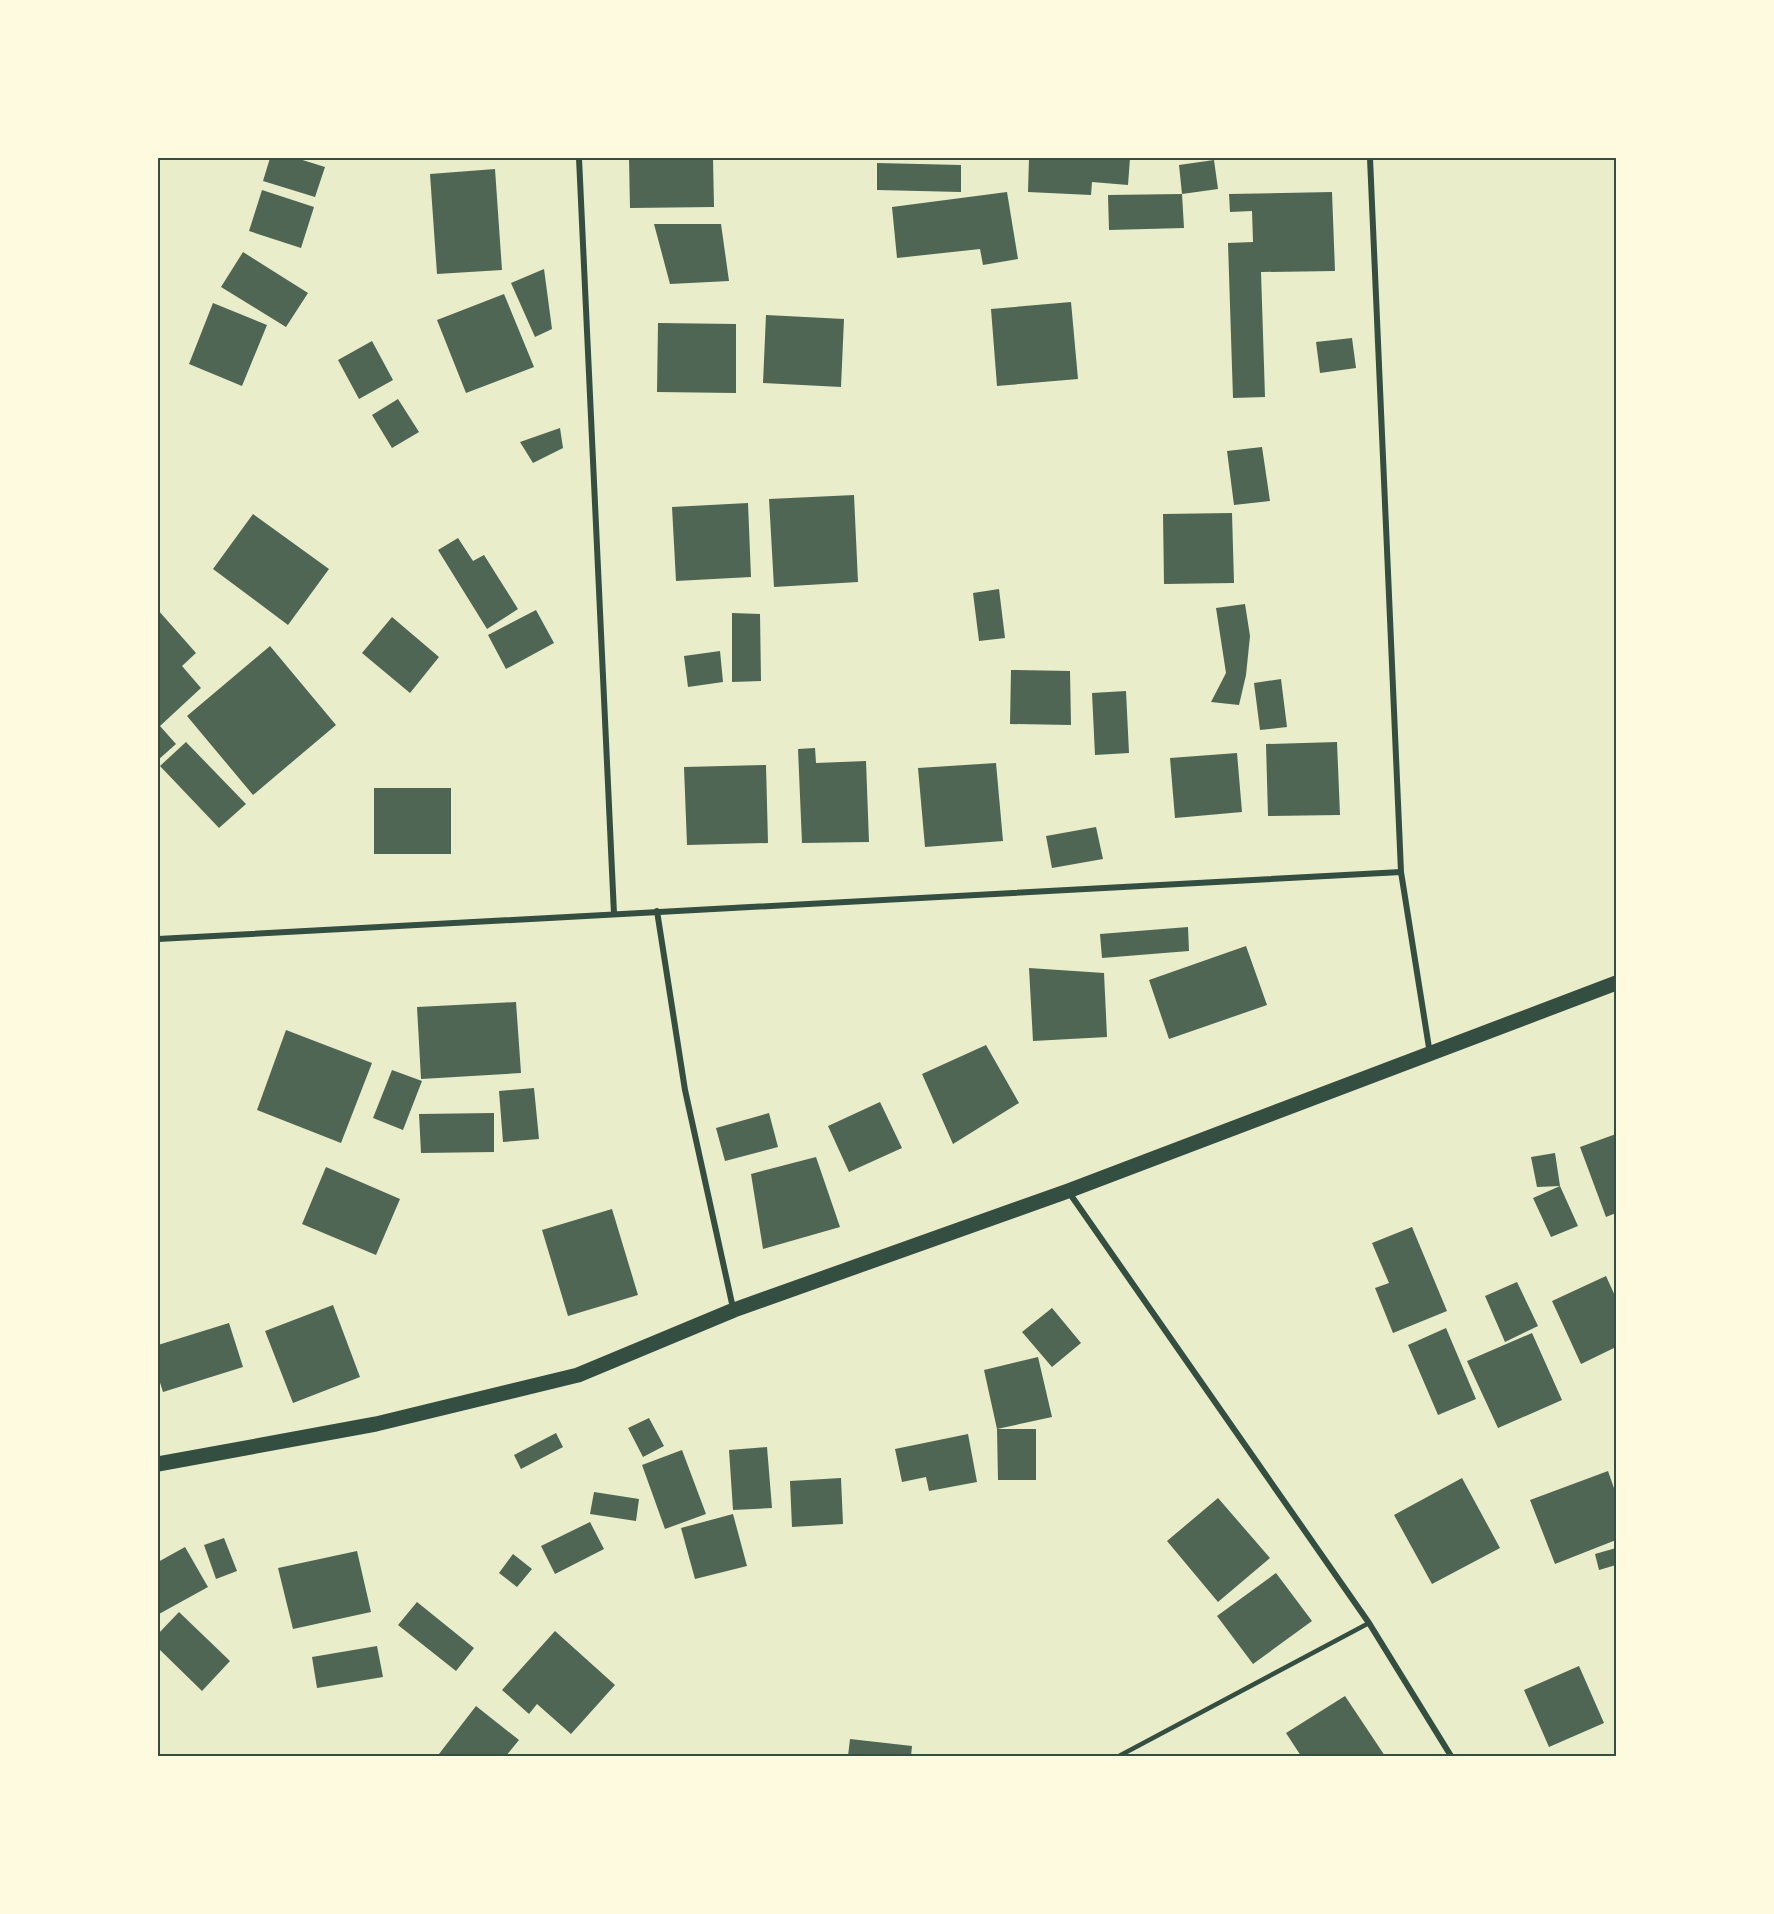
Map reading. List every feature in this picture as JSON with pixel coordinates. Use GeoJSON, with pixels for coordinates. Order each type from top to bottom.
{"type":"FeatureCollection","features":[{"type":"Feature","properties":{"kind":"main road"},"geometry":{"type":"LineString","coordinates":[[158,1464],[375,1424],[578,1375],[734,1310],[1068,1191],[1617,983]]}},
{"type":"Feature","properties":{"kind":"street"},"geometry":{"type":"LineString","coordinates":[[579,158],[614,914]]}},
{"type":"Feature","properties":{"kind":"street"},"geometry":{"type":"LineString","coordinates":[[1370,158],[1401,872],[1430,1054]]}},
{"type":"Feature","properties":{"kind":"street"},"geometry":{"type":"LineString","coordinates":[[158,939],[1401,872]]}},
{"type":"Feature","properties":{"kind":"street"},"geometry":{"type":"LineString","coordinates":[[657,911],[685,1090],[734,1310]]}},
{"type":"Feature","properties":{"kind":"street"},"geometry":{"type":"LineString","coordinates":[[1068,1191],[1369,1623],[1451,1756]]}},
{"type":"Feature","properties":{"kind":"lane"},"geometry":{"type":"LineString","coordinates":[[1119,1756],[1369,1623]]}},
{"type":"Feature","properties":{"kind":"building"},"geometry":{"type":"Polygon","coordinates":[[[270,158],[296,158],[325,167],[315,197],[263,181],[270,158]]]}},
{"type":"Feature","properties":{"kind":"building"},"geometry":{"type":"Polygon","coordinates":[[[629,158],[713,158],[714,207],[630,208],[629,158]]]}},
{"type":"Feature","properties":{"kind":"building"},"geometry":{"type":"Polygon","coordinates":[[[1029,158],[1130,158],[1128,185],[1092,182],[1091,195],[1028,192],[1029,158]]]}},
{"type":"Feature","properties":{"kind":"building"},"geometry":{"type":"Polygon","coordinates":[[[1214,160],[1218,189],[1182,194],[1179,165],[1214,160]]]}},
{"type":"Feature","properties":{"kind":"building"},"geometry":{"type":"Polygon","coordinates":[[[877,163],[961,165],[961,192],[877,190],[877,163]]]}},
{"type":"Feature","properties":{"kind":"building"},"geometry":{"type":"Polygon","coordinates":[[[495,169],[502,270],[437,274],[430,174],[495,169]]]}},
{"type":"Feature","properties":{"kind":"building"},"geometry":{"type":"Polygon","coordinates":[[[262,190],[314,207],[301,248],[249,231],[262,190]]]}},
{"type":"Feature","properties":{"kind":"building"},"geometry":{"type":"Polygon","coordinates":[[[1007,192],[1018,259],[983,265],[980,249],[897,258],[892,207],[1007,192]]]}},
{"type":"Feature","properties":{"kind":"building"},"geometry":{"type":"Polygon","coordinates":[[[1332,192],[1335,271],[1261,272],[1265,397],[1233,398],[1228,243],[1253,242],[1252,211],[1230,212],[1229,194],[1332,192]]]}},
{"type":"Feature","properties":{"kind":"building"},"geometry":{"type":"Polygon","coordinates":[[[1182,194],[1184,228],[1109,230],[1108,195],[1182,194]]]}},
{"type":"Feature","properties":{"kind":"building"},"geometry":{"type":"Polygon","coordinates":[[[654,224],[721,224],[729,281],[670,284],[654,224]]]}},
{"type":"Feature","properties":{"kind":"building"},"geometry":{"type":"Polygon","coordinates":[[[243,252],[308,293],[286,327],[221,287],[243,252]]]}},
{"type":"Feature","properties":{"kind":"building"},"geometry":{"type":"Polygon","coordinates":[[[544,269],[552,329],[535,337],[511,283],[544,269]]]}},
{"type":"Feature","properties":{"kind":"building"},"geometry":{"type":"Polygon","coordinates":[[[504,294],[534,367],[466,393],[437,320],[504,294]]]}},
{"type":"Feature","properties":{"kind":"building"},"geometry":{"type":"Polygon","coordinates":[[[1071,302],[1078,379],[997,386],[991,309],[1071,302]]]}},
{"type":"Feature","properties":{"kind":"building"},"geometry":{"type":"Polygon","coordinates":[[[213,303],[267,325],[242,386],[189,364],[213,303]]]}},
{"type":"Feature","properties":{"kind":"building"},"geometry":{"type":"Polygon","coordinates":[[[766,315],[844,319],[841,387],[763,383],[766,315]]]}},
{"type":"Feature","properties":{"kind":"building"},"geometry":{"type":"Polygon","coordinates":[[[658,323],[736,324],[736,393],[657,392],[658,323]]]}},
{"type":"Feature","properties":{"kind":"building"},"geometry":{"type":"Polygon","coordinates":[[[1352,338],[1356,368],[1320,373],[1316,342],[1352,338]]]}},
{"type":"Feature","properties":{"kind":"building"},"geometry":{"type":"Polygon","coordinates":[[[372,341],[393,380],[359,399],[338,360],[372,341]]]}},
{"type":"Feature","properties":{"kind":"building"},"geometry":{"type":"Polygon","coordinates":[[[398,399],[419,432],[392,448],[372,415],[398,399]]]}},
{"type":"Feature","properties":{"kind":"building"},"geometry":{"type":"Polygon","coordinates":[[[560,428],[563,448],[533,463],[520,442],[560,428]]]}},
{"type":"Feature","properties":{"kind":"building"},"geometry":{"type":"Polygon","coordinates":[[[1262,447],[1270,501],[1234,505],[1227,451],[1262,447]]]}},
{"type":"Feature","properties":{"kind":"building"},"geometry":{"type":"Polygon","coordinates":[[[854,495],[858,582],[774,587],[769,499],[854,495]]]}},
{"type":"Feature","properties":{"kind":"building"},"geometry":{"type":"Polygon","coordinates":[[[748,503],[751,577],[676,581],[672,507],[748,503]]]}},
{"type":"Feature","properties":{"kind":"building"},"geometry":{"type":"Polygon","coordinates":[[[1232,513],[1234,583],[1164,584],[1163,514],[1232,513]]]}},
{"type":"Feature","properties":{"kind":"building"},"geometry":{"type":"Polygon","coordinates":[[[253,514],[329,569],[288,625],[213,569],[253,514]]]}},
{"type":"Feature","properties":{"kind":"building"},"geometry":{"type":"Polygon","coordinates":[[[458,538],[473,561],[484,555],[518,609],[487,629],[438,550],[458,538]]]}},
{"type":"Feature","properties":{"kind":"building"},"geometry":{"type":"Polygon","coordinates":[[[999,589],[1005,638],[979,641],[973,593],[999,589]]]}},
{"type":"Feature","properties":{"kind":"building"},"geometry":{"type":"Polygon","coordinates":[[[1245,604],[1250,636],[1246,675],[1239,705],[1211,702],[1226,673],[1216,608],[1245,604]]]}},
{"type":"Feature","properties":{"kind":"building"},"geometry":{"type":"Polygon","coordinates":[[[158,610],[196,653],[182,666],[201,688],[160,726],[176,744],[158,760],[158,610]]]}},
{"type":"Feature","properties":{"kind":"building"},"geometry":{"type":"Polygon","coordinates":[[[536,610],[554,643],[506,669],[488,635],[536,610]]]}},
{"type":"Feature","properties":{"kind":"building"},"geometry":{"type":"Polygon","coordinates":[[[732,613],[760,614],[761,681],[732,682],[732,613]]]}},
{"type":"Feature","properties":{"kind":"building"},"geometry":{"type":"Polygon","coordinates":[[[392,617],[439,657],[410,693],[362,653],[392,617]]]}},
{"type":"Feature","properties":{"kind":"building"},"geometry":{"type":"Polygon","coordinates":[[[270,646],[336,725],[253,795],[187,716],[270,646]]]}},
{"type":"Feature","properties":{"kind":"building"},"geometry":{"type":"Polygon","coordinates":[[[720,651],[723,682],[688,687],[684,656],[720,651]]]}},
{"type":"Feature","properties":{"kind":"building"},"geometry":{"type":"Polygon","coordinates":[[[1011,670],[1070,671],[1071,725],[1010,724],[1011,670]]]}},
{"type":"Feature","properties":{"kind":"building"},"geometry":{"type":"Polygon","coordinates":[[[1281,679],[1287,727],[1260,730],[1254,683],[1281,679]]]}},
{"type":"Feature","properties":{"kind":"building"},"geometry":{"type":"Polygon","coordinates":[[[1126,691],[1129,753],[1095,755],[1092,693],[1126,691]]]}},
{"type":"Feature","properties":{"kind":"building"},"geometry":{"type":"Polygon","coordinates":[[[186,742],[246,804],[219,828],[160,766],[186,742]]]}},
{"type":"Feature","properties":{"kind":"building"},"geometry":{"type":"Polygon","coordinates":[[[1337,742],[1340,815],[1268,816],[1266,744],[1337,742]]]}},
{"type":"Feature","properties":{"kind":"building"},"geometry":{"type":"Polygon","coordinates":[[[815,748],[816,763],[866,761],[869,842],[802,843],[798,749],[815,748]]]}},
{"type":"Feature","properties":{"kind":"building"},"geometry":{"type":"Polygon","coordinates":[[[1237,753],[1242,812],[1175,818],[1170,758],[1237,753]]]}},
{"type":"Feature","properties":{"kind":"building"},"geometry":{"type":"Polygon","coordinates":[[[996,763],[1003,841],[925,847],[918,768],[996,763]]]}},
{"type":"Feature","properties":{"kind":"building"},"geometry":{"type":"Polygon","coordinates":[[[766,765],[768,843],[687,845],[684,767],[766,765]]]}},
{"type":"Feature","properties":{"kind":"building"},"geometry":{"type":"Polygon","coordinates":[[[374,788],[451,788],[451,854],[374,854],[374,788]]]}},
{"type":"Feature","properties":{"kind":"building"},"geometry":{"type":"Polygon","coordinates":[[[1096,827],[1103,859],[1052,868],[1046,836],[1096,827]]]}},
{"type":"Feature","properties":{"kind":"building"},"geometry":{"type":"Polygon","coordinates":[[[1188,927],[1189,951],[1102,958],[1100,934],[1188,927]]]}},
{"type":"Feature","properties":{"kind":"building"},"geometry":{"type":"Polygon","coordinates":[[[1246,946],[1267,1005],[1169,1039],[1149,980],[1246,946]]]}},
{"type":"Feature","properties":{"kind":"building"},"geometry":{"type":"Polygon","coordinates":[[[1029,968],[1104,973],[1107,1037],[1033,1041],[1029,968]]]}},
{"type":"Feature","properties":{"kind":"building"},"geometry":{"type":"Polygon","coordinates":[[[516,1002],[521,1073],[421,1079],[417,1007],[516,1002]]]}},
{"type":"Feature","properties":{"kind":"building"},"geometry":{"type":"Polygon","coordinates":[[[286,1030],[372,1063],[341,1143],[257,1110],[286,1030]]]}},
{"type":"Feature","properties":{"kind":"building"},"geometry":{"type":"Polygon","coordinates":[[[986,1045],[1019,1103],[953,1144],[922,1074],[986,1045]]]}},
{"type":"Feature","properties":{"kind":"building"},"geometry":{"type":"Polygon","coordinates":[[[392,1070],[422,1081],[403,1130],[373,1118],[392,1070]]]}},
{"type":"Feature","properties":{"kind":"building"},"geometry":{"type":"Polygon","coordinates":[[[534,1088],[539,1139],[503,1142],[499,1091],[534,1088]]]}},
{"type":"Feature","properties":{"kind":"building"},"geometry":{"type":"Polygon","coordinates":[[[880,1102],[902,1148],[849,1172],[828,1126],[880,1102]]]}},
{"type":"Feature","properties":{"kind":"building"},"geometry":{"type":"Polygon","coordinates":[[[494,1113],[494,1152],[421,1153],[419,1114],[494,1113]]]}},
{"type":"Feature","properties":{"kind":"building"},"geometry":{"type":"Polygon","coordinates":[[[769,1113],[778,1147],[725,1161],[716,1128],[769,1113]]]}},
{"type":"Feature","properties":{"kind":"building"},"geometry":{"type":"Polygon","coordinates":[[[1616,1134],[1616,1213],[1606,1217],[1580,1147],[1616,1134]]]}},
{"type":"Feature","properties":{"kind":"building"},"geometry":{"type":"Polygon","coordinates":[[[1555,1153],[1560,1186],[1537,1187],[1531,1157],[1555,1153]]]}},
{"type":"Feature","properties":{"kind":"building"},"geometry":{"type":"Polygon","coordinates":[[[816,1157],[840,1227],[763,1249],[751,1174],[816,1157]]]}},
{"type":"Feature","properties":{"kind":"building"},"geometry":{"type":"Polygon","coordinates":[[[326,1167],[400,1199],[376,1255],[302,1224],[326,1167]]]}},
{"type":"Feature","properties":{"kind":"building"},"geometry":{"type":"Polygon","coordinates":[[[1560,1186],[1578,1226],[1551,1237],[1533,1198],[1560,1186]]]}},
{"type":"Feature","properties":{"kind":"building"},"geometry":{"type":"Polygon","coordinates":[[[612,1209],[638,1295],[568,1316],[542,1230],[612,1209]]]}},
{"type":"Feature","properties":{"kind":"building"},"geometry":{"type":"Polygon","coordinates":[[[1412,1227],[1447,1311],[1393,1333],[1375,1288],[1389,1283],[1372,1243],[1412,1227]]]}},
{"type":"Feature","properties":{"kind":"building"},"geometry":{"type":"Polygon","coordinates":[[[1606,1276],[1616,1298],[1616,1347],[1581,1364],[1552,1301],[1606,1276]]]}},
{"type":"Feature","properties":{"kind":"building"},"geometry":{"type":"Polygon","coordinates":[[[1517,1282],[1538,1326],[1505,1342],[1485,1296],[1517,1282]]]}},
{"type":"Feature","properties":{"kind":"building"},"geometry":{"type":"Polygon","coordinates":[[[333,1305],[360,1377],[293,1403],[265,1331],[333,1305]]]}},
{"type":"Feature","properties":{"kind":"building"},"geometry":{"type":"Polygon","coordinates":[[[1052,1308],[1081,1343],[1052,1367],[1022,1332],[1052,1308]]]}},
{"type":"Feature","properties":{"kind":"building"},"geometry":{"type":"Polygon","coordinates":[[[229,1323],[243,1367],[163,1392],[158,1376],[158,1345],[229,1323]]]}},
{"type":"Feature","properties":{"kind":"building"},"geometry":{"type":"Polygon","coordinates":[[[1446,1328],[1476,1399],[1438,1415],[1408,1345],[1446,1328]]]}},
{"type":"Feature","properties":{"kind":"building"},"geometry":{"type":"Polygon","coordinates":[[[1532,1333],[1562,1400],[1498,1428],[1467,1361],[1532,1333]]]}},
{"type":"Feature","properties":{"kind":"building"},"geometry":{"type":"Polygon","coordinates":[[[1038,1357],[1052,1417],[997,1429],[984,1370],[1038,1357]]]}},
{"type":"Feature","properties":{"kind":"building"},"geometry":{"type":"Polygon","coordinates":[[[649,1418],[664,1446],[643,1457],[628,1428],[649,1418]]]}},
{"type":"Feature","properties":{"kind":"building"},"geometry":{"type":"Polygon","coordinates":[[[997,1429],[1036,1429],[1036,1480],[998,1480],[997,1429]]]}},
{"type":"Feature","properties":{"kind":"building"},"geometry":{"type":"Polygon","coordinates":[[[556,1433],[563,1447],[521,1469],[514,1455],[556,1433]]]}},
{"type":"Feature","properties":{"kind":"building"},"geometry":{"type":"Polygon","coordinates":[[[968,1434],[977,1482],[929,1491],[926,1477],[902,1482],[895,1449],[968,1434]]]}},
{"type":"Feature","properties":{"kind":"building"},"geometry":{"type":"Polygon","coordinates":[[[767,1447],[772,1508],[733,1510],[729,1450],[767,1447]]]}},
{"type":"Feature","properties":{"kind":"building"},"geometry":{"type":"Polygon","coordinates":[[[682,1450],[706,1514],[665,1529],[642,1465],[682,1450]]]}},
{"type":"Feature","properties":{"kind":"building"},"geometry":{"type":"Polygon","coordinates":[[[1608,1471],[1616,1494],[1616,1540],[1555,1564],[1530,1500],[1608,1471]]]}},
{"type":"Feature","properties":{"kind":"building"},"geometry":{"type":"Polygon","coordinates":[[[841,1478],[843,1524],[792,1527],[790,1481],[841,1478]]]}},
{"type":"Feature","properties":{"kind":"building"},"geometry":{"type":"Polygon","coordinates":[[[1462,1478],[1500,1548],[1432,1584],[1394,1515],[1462,1478]]]}},
{"type":"Feature","properties":{"kind":"building"},"geometry":{"type":"Polygon","coordinates":[[[594,1492],[639,1499],[636,1521],[590,1514],[594,1492]]]}},
{"type":"Feature","properties":{"kind":"building"},"geometry":{"type":"Polygon","coordinates":[[[1218,1498],[1270,1558],[1218,1602],[1167,1541],[1218,1498]]]}},
{"type":"Feature","properties":{"kind":"building"},"geometry":{"type":"Polygon","coordinates":[[[733,1514],[747,1566],[695,1579],[681,1528],[733,1514]]]}},
{"type":"Feature","properties":{"kind":"building"},"geometry":{"type":"Polygon","coordinates":[[[590,1522],[604,1549],[555,1574],[541,1546],[590,1522]]]}},
{"type":"Feature","properties":{"kind":"building"},"geometry":{"type":"Polygon","coordinates":[[[224,1538],[237,1571],[216,1579],[204,1545],[224,1538]]]}},
{"type":"Feature","properties":{"kind":"building"},"geometry":{"type":"Polygon","coordinates":[[[185,1547],[208,1587],[159,1614],[158,1562],[185,1547]]]}},
{"type":"Feature","properties":{"kind":"building"},"geometry":{"type":"Polygon","coordinates":[[[1616,1548],[1616,1565],[1599,1570],[1595,1554],[1616,1548]]]}},
{"type":"Feature","properties":{"kind":"building"},"geometry":{"type":"Polygon","coordinates":[[[357,1551],[371,1612],[293,1629],[278,1568],[357,1551]]]}},
{"type":"Feature","properties":{"kind":"building"},"geometry":{"type":"Polygon","coordinates":[[[513,1554],[532,1569],[517,1587],[499,1573],[513,1554]]]}},
{"type":"Feature","properties":{"kind":"building"},"geometry":{"type":"Polygon","coordinates":[[[1276,1573],[1312,1621],[1253,1664],[1217,1616],[1276,1573]]]}},
{"type":"Feature","properties":{"kind":"building"},"geometry":{"type":"Polygon","coordinates":[[[417,1602],[474,1648],[456,1671],[398,1625],[417,1602]]]}},
{"type":"Feature","properties":{"kind":"building"},"geometry":{"type":"Polygon","coordinates":[[[179,1612],[230,1661],[202,1691],[158,1648],[158,1634],[179,1612]]]}},
{"type":"Feature","properties":{"kind":"building"},"geometry":{"type":"Polygon","coordinates":[[[555,1631],[615,1685],[571,1734],[537,1704],[529,1714],[502,1690],[555,1631]]]}},
{"type":"Feature","properties":{"kind":"building"},"geometry":{"type":"Polygon","coordinates":[[[377,1646],[383,1677],[317,1688],[312,1657],[377,1646]]]}},
{"type":"Feature","properties":{"kind":"building"},"geometry":{"type":"Polygon","coordinates":[[[1579,1666],[1604,1723],[1549,1747],[1524,1690],[1579,1666]]]}},
{"type":"Feature","properties":{"kind":"building"},"geometry":{"type":"Polygon","coordinates":[[[1345,1696],[1385,1756],[1301,1756],[1286,1733],[1345,1696]]]}},
{"type":"Feature","properties":{"kind":"building"},"geometry":{"type":"Polygon","coordinates":[[[476,1706],[519,1740],[506,1756],[442,1756],[439,1754],[476,1706]]]}},
{"type":"Feature","properties":{"kind":"building"},"geometry":{"type":"Polygon","coordinates":[[[850,1739],[912,1746],[911,1756],[848,1756],[850,1739]]]}}]}
